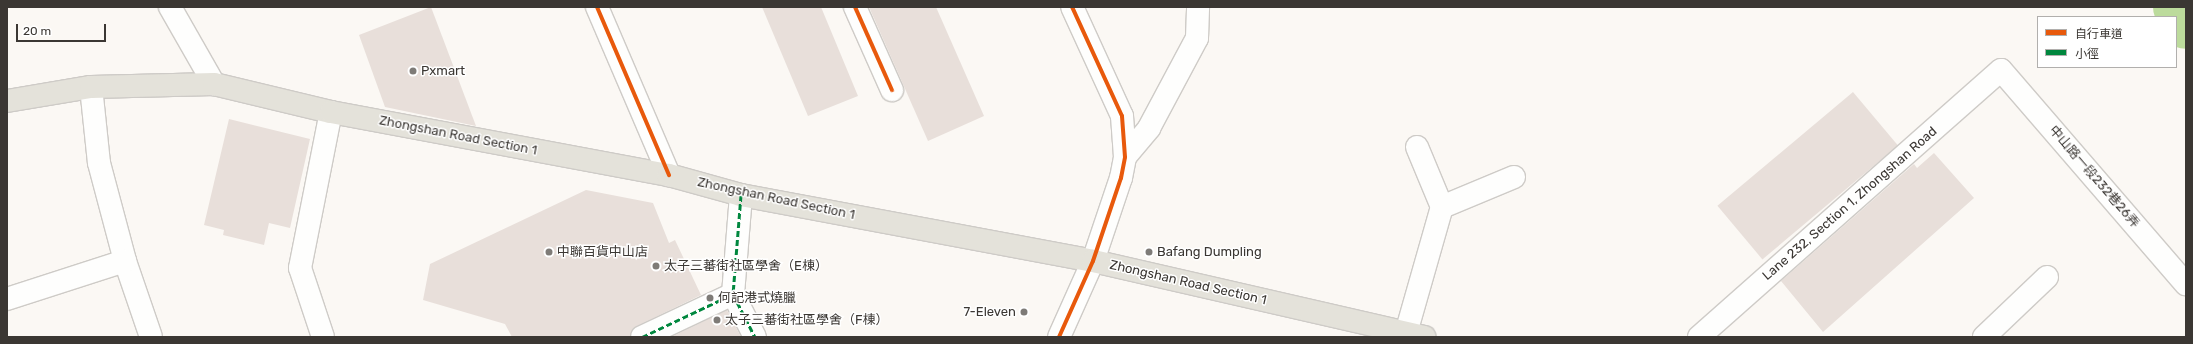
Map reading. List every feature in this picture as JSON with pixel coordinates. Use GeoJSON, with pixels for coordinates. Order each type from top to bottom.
{"type":"FeatureCollection","features":[{"type":"Feature","properties":{"kind":"main road","name":"Zhongshan Road Section 1"},"geometry":{"type":"LineString","coordinates":[[8,99],[91,87],[214,84],[331,112],[669,175],[741,195],[1093,261],[1415,335]]}},
{"type":"Feature","properties":{"kind":"street"},"geometry":{"type":"LineString","coordinates":[[170,7],[214,84]]}},
{"type":"Feature","properties":{"kind":"street"},"geometry":{"type":"LineString","coordinates":[[598,7],[669,175]]}},
{"type":"Feature","properties":{"kind":"street"},"geometry":{"type":"LineString","coordinates":[[856,7],[892,90]]}},
{"type":"Feature","properties":{"kind":"street"},"geometry":{"type":"LineString","coordinates":[[1059,337],[1093,261],[1121,178],[1125,157],[1122,116],[1072,7]]}},
{"type":"Feature","properties":{"kind":"street"},"geometry":{"type":"LineString","coordinates":[[1125,157],[1149,128],[1197,38],[1198,7]]}},
{"type":"Feature","properties":{"kind":"street","name":"中山路一段232巷26弄"},"geometry":{"type":"LineString","coordinates":[[2001,70],[2186,284]]}},
{"type":"Feature","properties":{"kind":"street","name":"Lane 232, Section 1, Zhongshan Road"},"geometry":{"type":"LineString","coordinates":[[1699,337],[2001,70]]}},
{"type":"Feature","properties":{"kind":"street"},"geometry":{"type":"LineString","coordinates":[[91,87],[99,163],[125,261],[151,337]]}},
{"type":"Feature","properties":{"kind":"street"},"geometry":{"type":"LineString","coordinates":[[323,337],[300,268],[331,112]]}},
{"type":"Feature","properties":{"kind":"street"},"geometry":{"type":"LineString","coordinates":[[1415,335],[1442,207],[1417,147]]}},
{"type":"Feature","properties":{"kind":"street"},"geometry":{"type":"LineString","coordinates":[[1442,207],[1514,177]]}},
{"type":"Feature","properties":{"kind":"street"},"geometry":{"type":"LineString","coordinates":[[741,195],[733,294],[755,337]]}},
{"type":"Feature","properties":{"kind":"street"},"geometry":{"type":"LineString","coordinates":[[7,300],[125,261]]}},
{"type":"Feature","properties":{"kind":"street"},"geometry":{"type":"LineString","coordinates":[[1984,337],[2047,277]]}},
{"type":"Feature","properties":{"kind":"street"},"geometry":{"type":"LineString","coordinates":[[642,337],[733,294]]}},
{"type":"Feature","properties":{"kind":"building","name":"Pxmart"},"geometry":{"type":"Polygon","coordinates":[[[431,7],[476,126],[385,107],[359,35],[431,7]]]}},
{"type":"Feature","properties":{"kind":"building"},"geometry":{"type":"Polygon","coordinates":[[[762,7],[821,7],[858,96],[808,116],[762,7]]]}},
{"type":"Feature","properties":{"kind":"building"},"geometry":{"type":"Polygon","coordinates":[[[869,7],[936,7],[984,116],[928,141],[869,7]]]}},
{"type":"Feature","properties":{"kind":"building"},"geometry":{"type":"Polygon","coordinates":[[[1853,92],[1898,146],[1762,259],[1717,206],[1853,92]]]}},
{"type":"Feature","properties":{"kind":"building"},"geometry":{"type":"Polygon","coordinates":[[[229,119],[310,139],[290,228],[269,223],[264,245],[223,235],[224,230],[204,225],[229,119]]]}},
{"type":"Feature","properties":{"kind":"building"},"geometry":{"type":"Polygon","coordinates":[[[1934,153],[1974,198],[1823,332],[1781,281],[1914,164],[1917,168],[1934,153]]]}},
{"type":"Feature","properties":{"kind":"building","name":"中聯百貨中山店"},"geometry":{"type":"Polygon","coordinates":[[[586,190],[653,203],[669,243],[675,240],[701,295],[637,326],[630,337],[512,337],[505,324],[423,300],[430,264],[586,190]]]}},
{"type":"Feature","properties":{"kind":"building","name":"太子三蕃街社區學舍（F棟）"},"geometry":{"type":"Polygon","coordinates":[[[727,310],[741,337],[671,337],[727,310]]]}},
{"type":"Feature","properties":{"kind":"waterway"},"geometry":{"type":"LineString","coordinates":[[2180,7],[2186,22]]}},
{"type":"Feature","properties":{"kind":"marked path"},"geometry":{"type":"LineString","coordinates":[[741,195],[733,294],[755,337]]}},
{"type":"Feature","properties":{"kind":"marked path"},"geometry":{"type":"LineString","coordinates":[[642,337],[733,294]]}},
{"type":"Feature","properties":{"kind":"cycle path"},"geometry":{"type":"LineString","coordinates":[[597,7],[669,175]]}},
{"type":"Feature","properties":{"kind":"cycle path"},"geometry":{"type":"LineString","coordinates":[[855,7],[892,90]]}},
{"type":"Feature","properties":{"kind":"cycle path"},"geometry":{"type":"LineString","coordinates":[[1059,337],[1093,261],[1121,178],[1125,157],[1122,116],[1072,7]]}},
{"type":"Feature","properties":{"kind":"place","name":"Pxmart"},"geometry":{"type":"Point","coordinates":[413,71]}},
{"type":"Feature","properties":{"kind":"place","name":"中聯百貨中山店"},"geometry":{"type":"Point","coordinates":[549,252]}},
{"type":"Feature","properties":{"kind":"place","name":"Bafang Dumpling"},"geometry":{"type":"Point","coordinates":[1149,252]}},
{"type":"Feature","properties":{"kind":"place","name":"太子三蕃街社區學舍（E棟）"},"geometry":{"type":"Point","coordinates":[656,266]}},
{"type":"Feature","properties":{"kind":"place","name":"何記港式燒臘"},"geometry":{"type":"Point","coordinates":[710,298]}},
{"type":"Feature","properties":{"kind":"place","name":"7-Eleven"},"geometry":{"type":"Point","coordinates":[1024,312]}},
{"type":"Feature","properties":{"kind":"place","name":"太子三蕃街社區學舍（F棟）"},"geometry":{"type":"Point","coordinates":[717,320]}}]}
